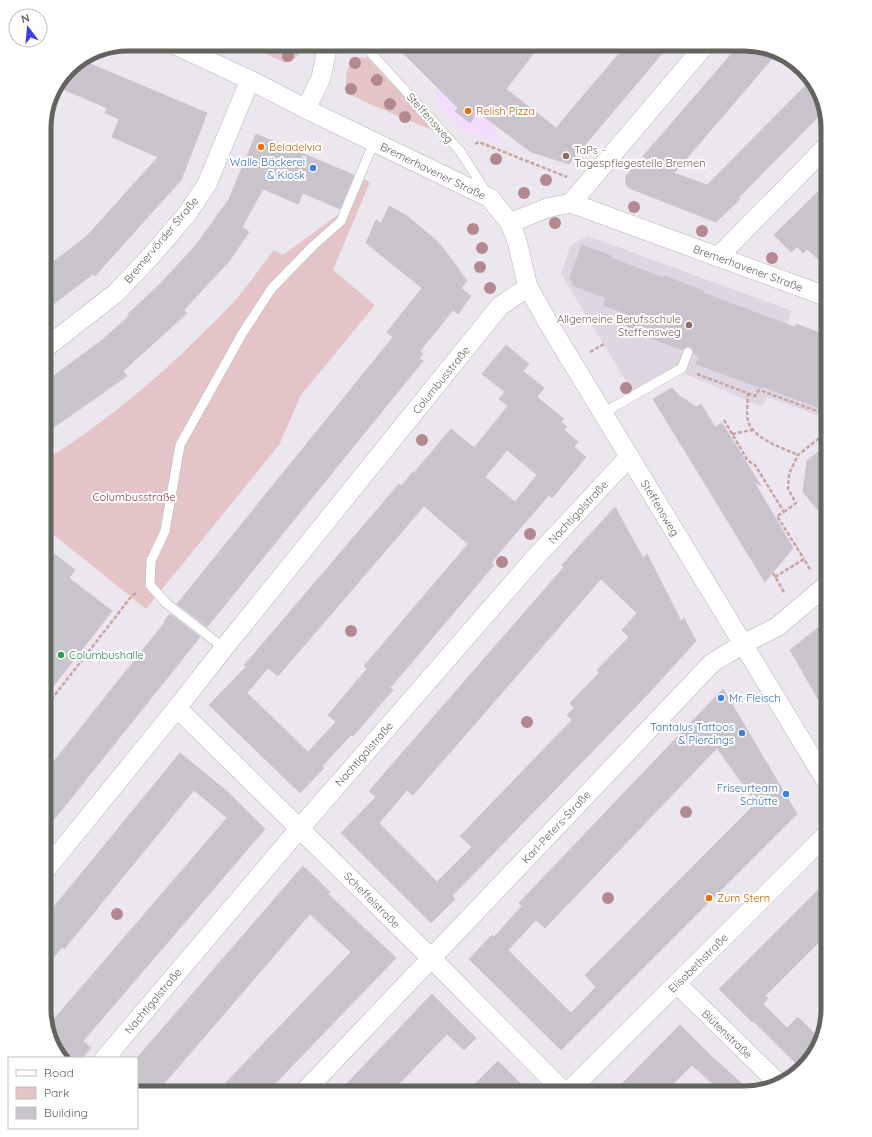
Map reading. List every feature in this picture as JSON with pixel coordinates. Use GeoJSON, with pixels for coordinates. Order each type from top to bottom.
{"type":"FeatureCollection","features":[{"type":"Feature","properties":{"kind":"street","name":"Bremerhavener Straße"},"geometry":{"type":"LineString","coordinates":[[188,51],[490,198],[510,223]]}},
{"type":"Feature","properties":{"kind":"street"},"geometry":{"type":"LineString","coordinates":[[306,109],[321,78],[327,51]]}},
{"type":"Feature","properties":{"kind":"street"},"geometry":{"type":"LineString","coordinates":[[510,223],[547,208],[571,203],[700,51]]}},
{"type":"Feature","properties":{"kind":"street","name":"Bremervörder Straße"},"geometry":{"type":"LineString","coordinates":[[51,344],[116,293],[151,256],[186,214],[207,184],[250,80]]}},
{"type":"Feature","properties":{"kind":"street"},"geometry":{"type":"LineString","coordinates":[[718,257],[821,152]]}},
{"type":"Feature","properties":{"kind":"street","name":"Bremerhavener Straße"},"geometry":{"type":"LineString","coordinates":[[571,203],[821,295]]}},
{"type":"Feature","properties":{"kind":"street","name":"Steffensweg"},"geometry":{"type":"LineString","coordinates":[[510,223],[528,287],[550,326],[821,773]]}},
{"type":"Feature","properties":{"kind":"street","name":"Columbusstraße"},"geometry":{"type":"LineString","coordinates":[[51,863],[500,306],[528,287]]}},
{"type":"Feature","properties":{"kind":"street","name":"Nachtigalstraße"},"geometry":{"type":"LineString","coordinates":[[106,1057],[300,828],[533,560],[629,457]]}},
{"type":"Feature","properties":{"kind":"street","name":"Karl-Peters-Straße"},"geometry":{"type":"LineString","coordinates":[[310,1086],[712,663],[742,644],[776,627],[821,589]]}},
{"type":"Feature","properties":{"kind":"street","name":"Scheffelstraße"},"geometry":{"type":"LineString","coordinates":[[177,708],[300,828],[559,1086]]}},
{"type":"Feature","properties":{"kind":"street","name":"Elisabethstraße"},"geometry":{"type":"LineString","coordinates":[[573,1086],[821,840]]}},
{"type":"Feature","properties":{"kind":"street","name":"Blütenstraße"},"geometry":{"type":"LineString","coordinates":[[677,984],[774,1080]]}},
{"type":"Feature","properties":{"kind":"lane","name":"Steffensweg"},"geometry":{"type":"LineString","coordinates":[[369,51],[460,152],[490,198]]}},
{"type":"Feature","properties":{"kind":"lane"},"geometry":{"type":"LineString","coordinates":[[224,648],[166,603],[150,585],[151,561],[165,531],[180,445],[242,334],[272,288],[313,246],[341,221],[374,142]]}},
{"type":"Feature","properties":{"kind":"lane"},"geometry":{"type":"LineString","coordinates":[[603,413],[682,368],[688,352]]}},
{"type":"Feature","properties":{"kind":"path"},"geometry":{"type":"LineString","coordinates":[[460,152],[479,142],[586,185]]}},
{"type":"Feature","properties":{"kind":"path"},"geometry":{"type":"LineString","coordinates":[[682,368],[755,396],[759,390],[821,412]]}},
{"type":"Feature","properties":{"kind":"path"},"geometry":{"type":"LineString","coordinates":[[748,393],[748,420],[752,430],[764,440],[798,456]]}},
{"type":"Feature","properties":{"kind":"path"},"geometry":{"type":"LineString","coordinates":[[724,420],[748,460],[755,465],[784,512]]}},
{"type":"Feature","properties":{"kind":"path"},"geometry":{"type":"LineString","coordinates":[[732,434],[752,430]]}},
{"type":"Feature","properties":{"kind":"path"},"geometry":{"type":"LineString","coordinates":[[821,437],[798,456],[789,474],[788,489],[796,503],[777,516],[804,559],[821,581]]}},
{"type":"Feature","properties":{"kind":"path"},"geometry":{"type":"LineString","coordinates":[[775,577],[804,559]]}},
{"type":"Feature","properties":{"kind":"path"},"geometry":{"type":"LineString","coordinates":[[51,701],[131,597],[150,585]]}},
{"type":"Feature","properties":{"kind":"shaded area"},"geometry":{"type":"Polygon","coordinates":[[[451,80],[494,120],[500,145],[459,129],[433,98],[451,80]]]}},
{"type":"Feature","properties":{"kind":"shaded area","name":"Allgemeine Berufsschule Steffensweg"},"geometry":{"type":"Polygon","coordinates":[[[588,236],[792,311],[779,344],[821,359],[821,416],[767,397],[762,407],[681,372],[635,396],[561,274],[570,246],[588,236]]]}},
{"type":"Feature","properties":{"kind":"green space"},"geometry":{"type":"Polygon","coordinates":[[[260,51],[300,51],[299,54],[292,60],[285,63],[260,51]]]}},
{"type":"Feature","properties":{"kind":"green space"},"geometry":{"type":"Polygon","coordinates":[[[351,58],[368,58],[439,133],[365,102],[350,94],[346,85],[346,75],[351,58]]]}},
{"type":"Feature","properties":{"kind":"green space","name":"Columbusstraße"},"geometry":{"type":"Polygon","coordinates":[[[355,176],[370,182],[333,270],[375,305],[301,395],[279,445],[146,609],[51,533],[51,456],[106,418],[183,353],[233,303],[274,250],[283,255],[339,214],[355,176]]]}},
{"type":"Feature","properties":{"kind":"building"},"geometry":{"type":"Polygon","coordinates":[[[401,51],[536,51],[506,89],[556,128],[621,51],[664,51],[569,164],[531,152],[478,112],[470,123],[455,111],[458,108],[401,51]]]}},
{"type":"Feature","properties":{"kind":"building"},"geometry":{"type":"Polygon","coordinates":[[[734,51],[759,52],[774,57],[674,173],[707,185],[807,84],[817,103],[820,116],[716,222],[629,188],[626,184],[626,176],[734,51]]]}},
{"type":"Feature","properties":{"kind":"building"},"geometry":{"type":"Polygon","coordinates":[[[87,63],[207,113],[181,180],[95,276],[93,274],[51,306],[51,264],[87,236],[158,157],[112,137],[119,119],[105,113],[107,108],[62,89],[77,70],[87,63]]]}},
{"type":"Feature","properties":{"kind":"building"},"geometry":{"type":"Polygon","coordinates":[[[256,134],[354,175],[340,209],[303,193],[298,204],[263,189],[242,227],[249,232],[230,260],[184,310],[187,313],[123,371],[127,376],[51,429],[51,378],[101,341],[129,316],[128,314],[160,284],[196,245],[229,199],[256,134]]]}},
{"type":"Feature","properties":{"kind":"building"},"geometry":{"type":"Polygon","coordinates":[[[821,189],[821,255],[818,259],[807,249],[803,253],[797,247],[791,252],[774,235],[821,189]]]}},
{"type":"Feature","properties":{"kind":"building"},"geometry":{"type":"Polygon","coordinates":[[[389,206],[407,216],[438,242],[467,281],[461,288],[471,296],[458,314],[453,310],[420,351],[423,354],[419,358],[423,361],[207,627],[177,604],[393,337],[387,332],[422,288],[366,243],[376,220],[381,224],[389,206]]]}},
{"type":"Feature","properties":{"kind":"building"},"geometry":{"type":"Polygon","coordinates":[[[582,245],[612,256],[611,258],[664,278],[665,276],[704,291],[703,293],[786,324],[795,327],[796,324],[821,333],[821,408],[696,364],[699,356],[694,354],[694,351],[690,347],[687,346],[682,350],[625,328],[630,315],[603,305],[606,298],[572,285],[574,281],[569,279],[582,245]]]}},
{"type":"Feature","properties":{"kind":"building"},"geometry":{"type":"Polygon","coordinates":[[[506,345],[529,364],[523,371],[544,388],[537,397],[564,419],[561,422],[567,427],[564,430],[578,442],[574,447],[586,457],[552,498],[549,495],[503,548],[491,563],[494,565],[390,688],[393,690],[353,736],[351,735],[322,766],[324,768],[300,793],[209,705],[246,667],[244,665],[399,484],[401,486],[413,472],[414,473],[451,429],[474,448],[508,406],[499,399],[505,392],[482,374],[506,345]],[[507,450],[485,477],[515,502],[537,475],[507,450]],[[424,506],[278,676],[268,668],[247,693],[308,752],[336,722],[328,715],[367,669],[364,666],[468,544],[424,506]]]}},
{"type":"Feature","properties":{"kind":"building"},"geometry":{"type":"Polygon","coordinates":[[[672,388],[683,399],[696,407],[701,404],[715,427],[722,423],[761,486],[754,482],[793,548],[765,582],[653,399],[672,388]]]}},
{"type":"Feature","properties":{"kind":"building"},"geometry":{"type":"Polygon","coordinates":[[[821,450],[821,514],[803,492],[807,461],[821,450]]]}},
{"type":"Feature","properties":{"kind":"building"},"geometry":{"type":"Polygon","coordinates":[[[615,507],[643,558],[647,554],[681,621],[684,618],[696,641],[647,695],[452,896],[455,899],[431,923],[341,833],[376,797],[369,791],[564,567],[562,565],[615,507]],[[601,579],[413,795],[407,790],[379,823],[437,882],[472,847],[460,836],[572,720],[567,715],[574,708],[570,703],[599,673],[597,670],[629,637],[622,630],[637,613],[601,579]]]}},
{"type":"Feature","properties":{"kind":"building","name":"Columbushalle"},"geometry":{"type":"Polygon","coordinates":[[[51,551],[75,570],[69,578],[112,611],[51,689],[51,551]]]}},
{"type":"Feature","properties":{"kind":"building"},"geometry":{"type":"Polygon","coordinates":[[[170,614],[200,637],[51,823],[51,765],[165,622],[164,621],[170,614]]]}},
{"type":"Feature","properties":{"kind":"building"},"geometry":{"type":"Polygon","coordinates":[[[821,626],[821,704],[790,650],[821,626]]]}},
{"type":"Feature","properties":{"kind":"building"},"geometry":{"type":"Polygon","coordinates":[[[723,689],[797,814],[561,1050],[469,959],[492,935],[494,937],[522,906],[519,903],[723,689]],[[717,748],[545,928],[536,920],[508,950],[571,1013],[596,987],[585,975],[756,803],[717,748]]]}},
{"type":"Feature","properties":{"kind":"building"},"geometry":{"type":"Polygon","coordinates":[[[180,753],[229,793],[265,829],[83,1041],[91,1048],[83,1057],[68,1057],[59,1043],[52,1021],[227,818],[194,790],[64,949],[62,947],[51,960],[51,910],[180,753]]]}},
{"type":"Feature","properties":{"kind":"building"},"geometry":{"type":"Polygon","coordinates":[[[303,866],[330,892],[328,894],[396,958],[273,1086],[223,1086],[351,952],[310,914],[162,1086],[138,1086],[138,1057],[303,866]]]}},
{"type":"Feature","properties":{"kind":"building"},"geometry":{"type":"Polygon","coordinates":[[[821,887],[821,940],[765,996],[768,998],[763,1004],[787,1028],[798,1017],[816,1035],[811,1048],[797,1064],[719,989],[821,887]]]}},
{"type":"Feature","properties":{"kind":"building"},"geometry":{"type":"Polygon","coordinates":[[[432,994],[476,1038],[464,1050],[447,1034],[397,1086],[345,1086],[432,994]]]}},
{"type":"Feature","properties":{"kind":"building"},"geometry":{"type":"Polygon","coordinates":[[[680,1025],[744,1086],[715,1086],[692,1065],[671,1086],[620,1086],[680,1025]]]}},
{"type":"Feature","properties":{"kind":"building"},"geometry":{"type":"Polygon","coordinates":[[[498,1061],[523,1086],[473,1086],[498,1061]]]}},
{"type":"Feature","properties":{"kind":"place","name":"Relish Pizza"},"geometry":{"type":"Point","coordinates":[468,111]}},
{"type":"Feature","properties":{"kind":"place","name":"Beladelvia"},"geometry":{"type":"Point","coordinates":[261,147]}},
{"type":"Feature","properties":{"kind":"place","name":"TaPs - Tagespflegestelle Bremen"},"geometry":{"type":"Point","coordinates":[566,156]}},
{"type":"Feature","properties":{"kind":"place","name":"Walle Bäckerei & Kiosk"},"geometry":{"type":"Point","coordinates":[313,168]}},
{"type":"Feature","properties":{"kind":"place","name":"Allgemeine Berufsschule Steffensweg"},"geometry":{"type":"Point","coordinates":[689,325]}},
{"type":"Feature","properties":{"kind":"place","name":"Columbushalle"},"geometry":{"type":"Point","coordinates":[61,655]}},
{"type":"Feature","properties":{"kind":"place","name":"Mr. Fleisch"},"geometry":{"type":"Point","coordinates":[721,698]}},
{"type":"Feature","properties":{"kind":"place","name":"Tantalus Tattoos & Piercings"},"geometry":{"type":"Point","coordinates":[742,733]}},
{"type":"Feature","properties":{"kind":"place","name":"Friseurteam Schütte"},"geometry":{"type":"Point","coordinates":[786,794]}},
{"type":"Feature","properties":{"kind":"place","name":"Zum Stern"},"geometry":{"type":"Point","coordinates":[709,898]}}]}
